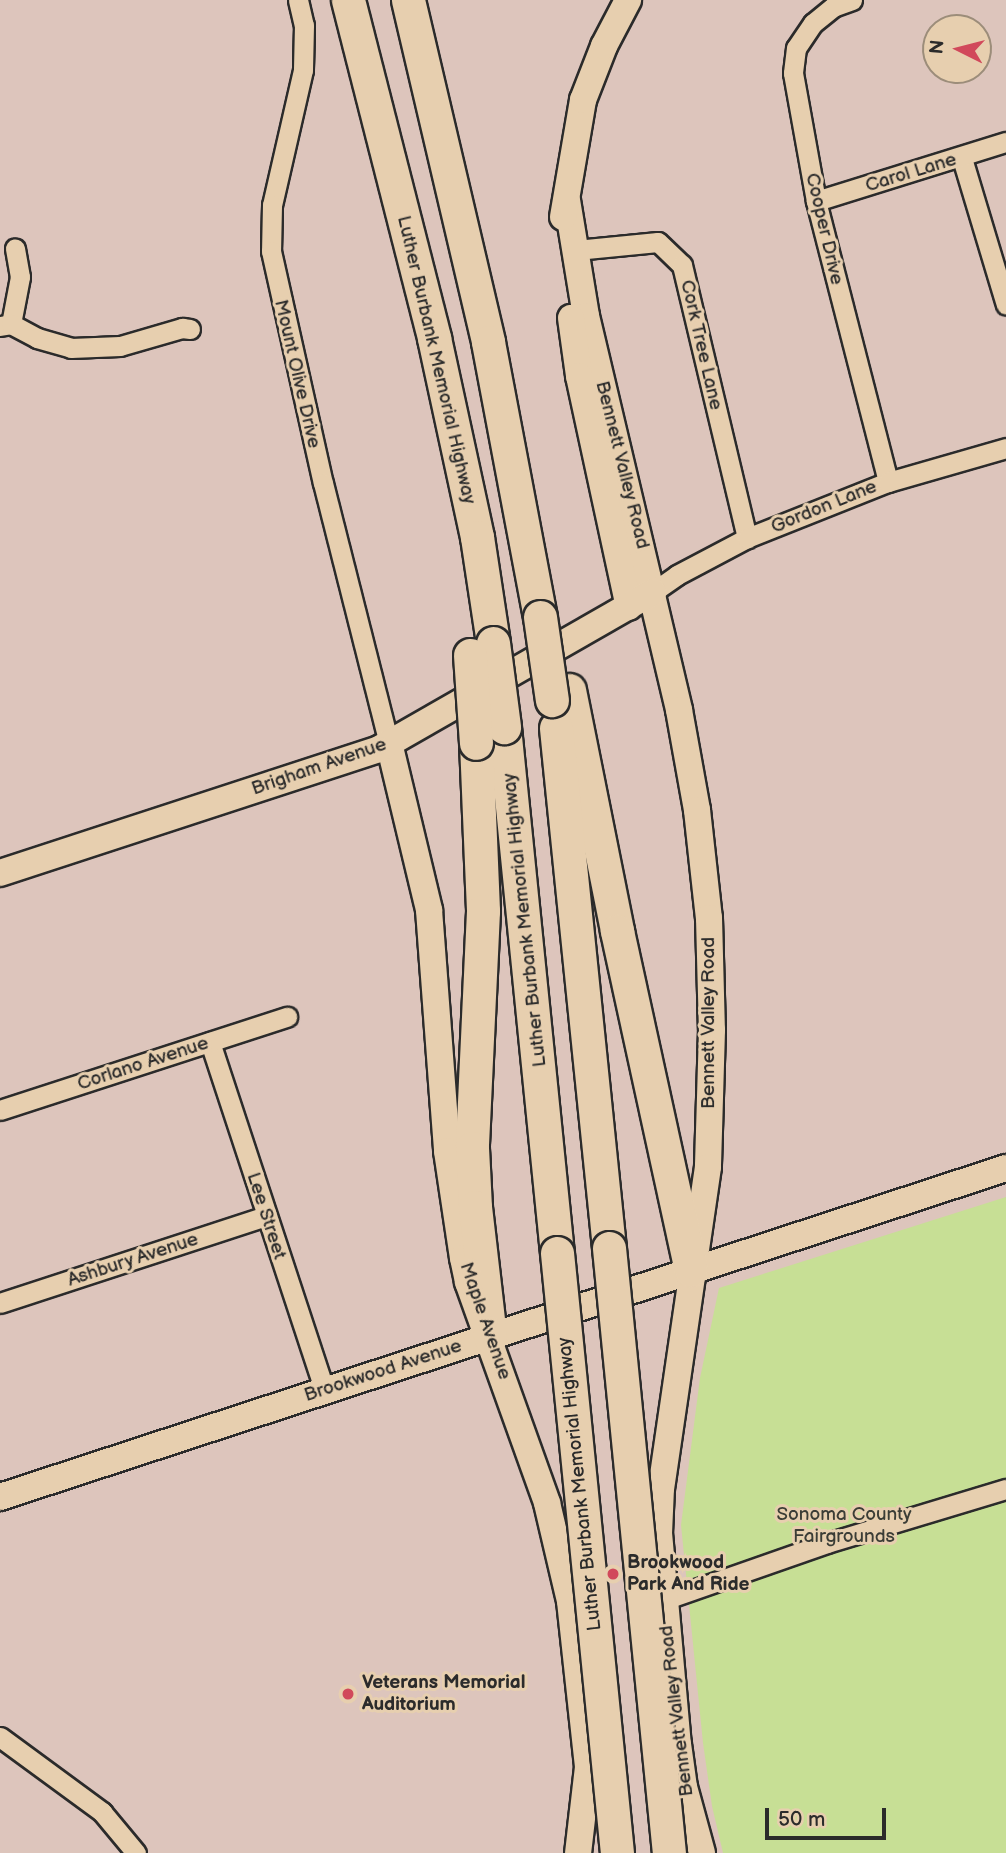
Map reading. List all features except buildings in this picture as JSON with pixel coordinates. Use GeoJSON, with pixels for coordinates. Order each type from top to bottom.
{"type":"FeatureCollection","features":[{"type":"Feature","properties":{"kind":"highway","name":"Luther Burbank Memorial Highway"},"geometry":{"type":"LineString","coordinates":[[348,0],[440,364],[477,537],[482,649],[490,735],[557,1254],[617,1853]]}},
{"type":"Feature","properties":{"kind":"highway"},"geometry":{"type":"LineString","coordinates":[[408,0],[547,612],[561,695],[691,1270]]}},
{"type":"Feature","properties":{"kind":"highway"},"geometry":{"type":"LineString","coordinates":[[561,695],[609,1248],[669,1853]]}},
{"type":"Feature","properties":{"kind":"highway"},"geometry":{"type":"LineString","coordinates":[[490,735],[472,1134],[475,1207],[490,1337]]}},
{"type":"Feature","properties":{"kind":"street","name":"Mount Olive Drive"},"geometry":{"type":"LineString","coordinates":[[298,0],[304,25],[303,70],[272,205],[271,251],[323,483],[389,744]]}},
{"type":"Feature","properties":{"kind":"street","name":"Bennett Valley Road"},"geometry":{"type":"LineString","coordinates":[[628,0],[604,46],[583,100],[575,137],[562,239],[575,351],[629,607]]}},
{"type":"Feature","properties":{"kind":"street","name":"Cooper Drive"},"geometry":{"type":"LineString","coordinates":[[852,0],[833,7],[813,23],[796,48],[793,73],[816,201],[888,482]]}},
{"type":"Feature","properties":{"kind":"street","name":"Carol Lane"},"geometry":{"type":"LineString","coordinates":[[816,201],[962,158],[1006,142]]}},
{"type":"Feature","properties":{"kind":"street"},"geometry":{"type":"LineString","coordinates":[[962,158],[1006,305]]}},
{"type":"Feature","properties":{"kind":"street","name":"Bennett Valley Road"},"geometry":{"type":"LineString","coordinates":[[567,200],[586,316],[653,592],[691,776],[709,928],[712,1030],[708,1167],[691,1270],[659,1511],[664,1600],[684,1787],[702,1853]]}},
{"type":"Feature","properties":{"kind":"street","name":"Cork Tree Lane"},"geometry":{"type":"LineString","coordinates":[[576,250],[658,242],[682,265],[747,538]]}},
{"type":"Feature","properties":{"kind":"street"},"geometry":{"type":"LineString","coordinates":[[15,248],[20,277],[5,325],[71,348],[120,346],[182,328],[190,329]]}},
{"type":"Feature","properties":{"kind":"street","name":"Gordon Lane"},"geometry":{"type":"LineString","coordinates":[[653,592],[677,575],[747,538],[888,482],[1006,448]]}},
{"type":"Feature","properties":{"kind":"street","name":"Brigham Avenue"},"geometry":{"type":"LineString","coordinates":[[0,873],[389,744],[653,592]]}},
{"type":"Feature","properties":{"kind":"street","name":"Maple Avenue"},"geometry":{"type":"LineString","coordinates":[[389,744],[429,910],[447,1151],[458,1236],[468,1282],[490,1337],[547,1503],[570,1601],[588,1767],[578,1853]]}},
{"type":"Feature","properties":{"kind":"street","name":"Corlano Avenue"},"geometry":{"type":"LineString","coordinates":[[0,1110],[287,1017]]}},
{"type":"Feature","properties":{"kind":"street","name":"Lee Street"},"geometry":{"type":"LineString","coordinates":[[209,1042],[324,1389]]}},
{"type":"Feature","properties":{"kind":"street","name":"Brookwood Avenue"},"geometry":{"type":"LineString","coordinates":[[0,1497],[1006,1168]]}},
{"type":"Feature","properties":{"kind":"street","name":"Ashbury Avenue"},"geometry":{"type":"LineString","coordinates":[[0,1303],[266,1216]]}},
{"type":"Feature","properties":{"kind":"street"},"geometry":{"type":"LineString","coordinates":[[664,1600],[827,1543],[1006,1489]]}},
{"type":"Feature","properties":{"kind":"street"},"geometry":{"type":"LineString","coordinates":[[0,1737],[102,1812],[135,1853]]}},
{"type":"Feature","properties":{"kind":"green space","name":"Sonoma County Fairgrounds"},"geometry":{"type":"Polygon","coordinates":[[[1006,1197],[1006,1853],[723,1853],[712,1806],[703,1743],[681,1525],[700,1378],[719,1288],[1006,1197]]]}},
{"type":"Feature","properties":{"kind":"place","name":"Brookwood Park And Ride"},"geometry":{"type":"Point","coordinates":[613,1574]}},
{"type":"Feature","properties":{"kind":"place","name":"Veterans Memorial Auditorium"},"geometry":{"type":"Point","coordinates":[348,1694]}}]}
